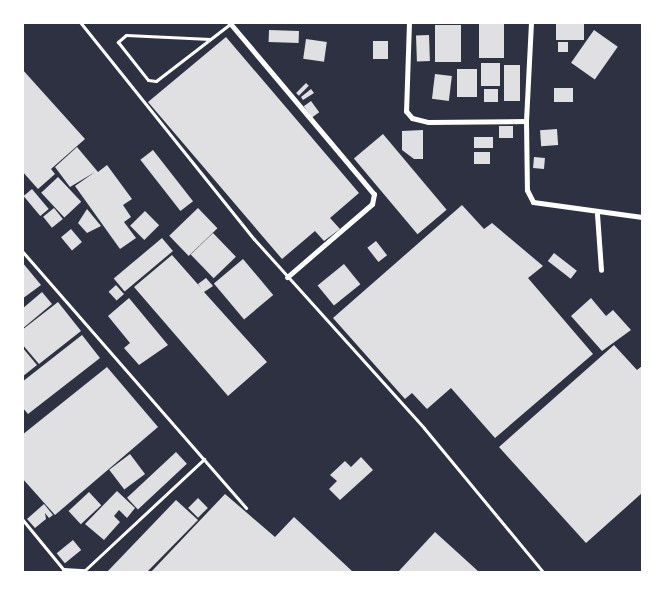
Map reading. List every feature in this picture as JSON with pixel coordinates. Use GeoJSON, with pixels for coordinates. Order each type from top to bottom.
{"type":"FeatureCollection","features":[{"type":"Feature","properties":{"kind":"street"},"geometry":{"type":"LineString","coordinates":[[409,22],[406,111],[412,118],[428,122],[526,121]]}},
{"type":"Feature","properties":{"kind":"street"},"geometry":{"type":"LineString","coordinates":[[531,22],[526,121],[527,190],[533,202],[597,214],[642,217]]}},
{"type":"Feature","properties":{"kind":"street"},"geometry":{"type":"LineString","coordinates":[[230,23],[374,194],[372,204],[287,277]]}},
{"type":"Feature","properties":{"kind":"street"},"geometry":{"type":"LineString","coordinates":[[597,214],[601,270]]}},
{"type":"Feature","properties":{"kind":"lane"},"geometry":{"type":"LineString","coordinates":[[80,22],[157,124],[287,277],[412,414],[543,572]]}},
{"type":"Feature","properties":{"kind":"lane"},"geometry":{"type":"LineString","coordinates":[[210,39],[126,35],[118,42],[152,81],[210,39],[230,23]]}},
{"type":"Feature","properties":{"kind":"lane"},"geometry":{"type":"LineString","coordinates":[[22,251],[246,508]]}},
{"type":"Feature","properties":{"kind":"lane"},"geometry":{"type":"LineString","coordinates":[[22,519],[63,569],[85,570],[204,459]]}},
{"type":"Feature","properties":{"kind":"building"},"geometry":{"type":"Polygon","coordinates":[[[479,22],[504,22],[504,58],[479,58],[479,22]]]}},
{"type":"Feature","properties":{"kind":"building"},"geometry":{"type":"Polygon","coordinates":[[[556,22],[584,22],[584,40],[556,40],[556,22]]]}},
{"type":"Feature","properties":{"kind":"building"},"geometry":{"type":"Polygon","coordinates":[[[435,25],[461,25],[461,62],[435,62],[435,25]]]}},
{"type":"Feature","properties":{"kind":"building"},"geometry":{"type":"Polygon","coordinates":[[[269,30],[299,31],[299,43],[269,42],[269,30]]]}},
{"type":"Feature","properties":{"kind":"building"},"geometry":{"type":"Polygon","coordinates":[[[594,30],[618,47],[595,79],[571,63],[594,30]]]}},
{"type":"Feature","properties":{"kind":"building"},"geometry":{"type":"Polygon","coordinates":[[[416,35],[429,35],[430,61],[417,61],[416,35]]]}},
{"type":"Feature","properties":{"kind":"building"},"geometry":{"type":"Polygon","coordinates":[[[226,37],[359,193],[330,218],[340,229],[324,241],[315,231],[282,259],[148,102],[226,37]]]}},
{"type":"Feature","properties":{"kind":"building"},"geometry":{"type":"Polygon","coordinates":[[[306,39],[327,42],[324,62],[303,59],[306,39]]]}},
{"type":"Feature","properties":{"kind":"building"},"geometry":{"type":"Polygon","coordinates":[[[373,41],[388,41],[388,59],[373,59],[373,41]]]}},
{"type":"Feature","properties":{"kind":"building"},"geometry":{"type":"Polygon","coordinates":[[[558,42],[568,42],[568,52],[558,52],[558,42]]]}},
{"type":"Feature","properties":{"kind":"building"},"geometry":{"type":"Polygon","coordinates":[[[481,63],[500,63],[500,86],[481,86],[481,63]]]}},
{"type":"Feature","properties":{"kind":"building"},"geometry":{"type":"Polygon","coordinates":[[[504,65],[520,65],[520,101],[504,101],[504,65]]]}},
{"type":"Feature","properties":{"kind":"building"},"geometry":{"type":"Polygon","coordinates":[[[22,69],[85,139],[51,169],[55,174],[38,189],[22,171],[22,69]]]}},
{"type":"Feature","properties":{"kind":"building"},"geometry":{"type":"Polygon","coordinates":[[[457,69],[477,69],[477,97],[457,97],[457,69]]]}},
{"type":"Feature","properties":{"kind":"building"},"geometry":{"type":"Polygon","coordinates":[[[435,74],[452,76],[449,101],[432,99],[435,74]]]}},
{"type":"Feature","properties":{"kind":"building"},"geometry":{"type":"Polygon","coordinates":[[[306,83],[309,86],[299,96],[296,93],[306,83]]]}},
{"type":"Feature","properties":{"kind":"building"},"geometry":{"type":"Polygon","coordinates":[[[554,88],[573,88],[573,102],[554,102],[554,88]]]}},
{"type":"Feature","properties":{"kind":"building"},"geometry":{"type":"Polygon","coordinates":[[[311,89],[314,93],[303,100],[301,97],[311,89]]]}},
{"type":"Feature","properties":{"kind":"building"},"geometry":{"type":"Polygon","coordinates":[[[484,89],[498,89],[498,102],[484,102],[484,89]]]}},
{"type":"Feature","properties":{"kind":"building"},"geometry":{"type":"Polygon","coordinates":[[[311,101],[319,112],[312,118],[304,106],[311,101]]]}},
{"type":"Feature","properties":{"kind":"building"},"geometry":{"type":"Polygon","coordinates":[[[499,126],[513,126],[513,138],[499,138],[499,126]]]}},
{"type":"Feature","properties":{"kind":"building"},"geometry":{"type":"Polygon","coordinates":[[[557,129],[558,145],[541,146],[540,130],[557,129]]]}},
{"type":"Feature","properties":{"kind":"building"},"geometry":{"type":"Polygon","coordinates":[[[423,130],[423,159],[414,159],[402,150],[402,131],[423,130]]]}},
{"type":"Feature","properties":{"kind":"building"},"geometry":{"type":"Polygon","coordinates":[[[383,134],[447,210],[418,234],[354,158],[383,134]]]}},
{"type":"Feature","properties":{"kind":"building"},"geometry":{"type":"Polygon","coordinates":[[[474,137],[493,137],[493,148],[474,148],[474,137]]]}},
{"type":"Feature","properties":{"kind":"building"},"geometry":{"type":"Polygon","coordinates":[[[77,147],[98,172],[107,165],[132,199],[123,205],[131,217],[124,222],[136,238],[120,249],[75,186],[95,172],[70,187],[55,167],[77,147]]]}},
{"type":"Feature","properties":{"kind":"building"},"geometry":{"type":"Polygon","coordinates":[[[153,150],[193,201],[180,211],[140,160],[153,150]]]}},
{"type":"Feature","properties":{"kind":"building"},"geometry":{"type":"Polygon","coordinates":[[[474,152],[490,152],[490,164],[474,164],[474,152]]]}},
{"type":"Feature","properties":{"kind":"building"},"geometry":{"type":"Polygon","coordinates":[[[534,157],[545,158],[544,169],[533,168],[534,157]]]}},
{"type":"Feature","properties":{"kind":"building"},"geometry":{"type":"Polygon","coordinates":[[[58,177],[81,202],[64,218],[41,193],[58,177]]]}},
{"type":"Feature","properties":{"kind":"building"},"geometry":{"type":"Polygon","coordinates":[[[32,189],[49,209],[40,216],[24,196],[32,189]]]}},
{"type":"Feature","properties":{"kind":"building"},"geometry":{"type":"Polygon","coordinates":[[[462,205],[484,229],[492,223],[543,266],[528,278],[593,354],[495,438],[451,388],[427,409],[412,393],[405,399],[333,318],[462,205]]]}},
{"type":"Feature","properties":{"kind":"building"},"geometry":{"type":"Polygon","coordinates":[[[54,208],[63,219],[52,228],[43,217],[54,208]]]}},
{"type":"Feature","properties":{"kind":"building"},"geometry":{"type":"Polygon","coordinates":[[[198,208],[217,228],[189,256],[169,236],[198,208]]]}},
{"type":"Feature","properties":{"kind":"building"},"geometry":{"type":"Polygon","coordinates":[[[87,209],[101,226],[87,233],[78,223],[87,209]]]}},
{"type":"Feature","properties":{"kind":"building"},"geometry":{"type":"Polygon","coordinates":[[[145,211],[159,225],[144,240],[130,226],[145,211]]]}},
{"type":"Feature","properties":{"kind":"building"},"geometry":{"type":"Polygon","coordinates":[[[71,229],[82,242],[72,250],[61,237],[71,229]]]}},
{"type":"Feature","properties":{"kind":"building"},"geometry":{"type":"Polygon","coordinates":[[[213,233],[236,257],[214,278],[191,255],[213,233]]]}},
{"type":"Feature","properties":{"kind":"building"},"geometry":{"type":"Polygon","coordinates":[[[162,238],[173,251],[125,292],[114,278],[162,238]]]}},
{"type":"Feature","properties":{"kind":"building"},"geometry":{"type":"Polygon","coordinates":[[[376,241],[387,255],[378,262],[367,248],[376,241]]]}},
{"type":"Feature","properties":{"kind":"building"},"geometry":{"type":"Polygon","coordinates":[[[554,253],[577,271],[571,279],[548,261],[554,253]]]}},
{"type":"Feature","properties":{"kind":"building"},"geometry":{"type":"Polygon","coordinates":[[[172,255],[202,289],[198,284],[206,278],[213,286],[204,292],[267,362],[228,396],[134,287],[172,255]]]}},
{"type":"Feature","properties":{"kind":"building"},"geometry":{"type":"Polygon","coordinates":[[[243,259],[273,295],[244,319],[214,283],[243,259]]]}},
{"type":"Feature","properties":{"kind":"building"},"geometry":{"type":"Polygon","coordinates":[[[22,262],[41,285],[22,299],[22,262]]]}},
{"type":"Feature","properties":{"kind":"building"},"geometry":{"type":"Polygon","coordinates":[[[344,264],[360,284],[334,306],[318,285],[344,264]]]}},
{"type":"Feature","properties":{"kind":"building"},"geometry":{"type":"Polygon","coordinates":[[[116,285],[124,294],[117,301],[109,292],[116,285]]]}},
{"type":"Feature","properties":{"kind":"building"},"geometry":{"type":"Polygon","coordinates":[[[42,292],[52,304],[22,329],[22,309],[42,292]]]}},
{"type":"Feature","properties":{"kind":"building"},"geometry":{"type":"Polygon","coordinates":[[[129,298],[168,345],[139,365],[124,348],[130,343],[108,316],[129,298]]]}},
{"type":"Feature","properties":{"kind":"building"},"geometry":{"type":"Polygon","coordinates":[[[591,298],[606,316],[613,310],[631,330],[602,351],[571,316],[591,298]]]}},
{"type":"Feature","properties":{"kind":"building"},"geometry":{"type":"Polygon","coordinates":[[[58,302],[81,331],[39,364],[22,344],[22,330],[58,302]]]}},
{"type":"Feature","properties":{"kind":"building"},"geometry":{"type":"Polygon","coordinates":[[[82,335],[100,358],[28,414],[22,407],[22,382],[82,335]]]}},
{"type":"Feature","properties":{"kind":"building"},"geometry":{"type":"Polygon","coordinates":[[[614,345],[637,370],[642,366],[642,493],[586,543],[499,447],[614,345]]]}},
{"type":"Feature","properties":{"kind":"building"},"geometry":{"type":"Polygon","coordinates":[[[22,347],[37,365],[22,377],[22,347]]]}},
{"type":"Feature","properties":{"kind":"building"},"geometry":{"type":"Polygon","coordinates":[[[107,367],[158,427],[55,515],[22,478],[22,435],[107,367]]]}},
{"type":"Feature","properties":{"kind":"building"},"geometry":{"type":"Polygon","coordinates":[[[176,452],[187,464],[138,509],[127,498],[176,452]]]}},
{"type":"Feature","properties":{"kind":"building"},"geometry":{"type":"Polygon","coordinates":[[[130,454],[145,474],[124,490],[109,470],[130,454]]]}},
{"type":"Feature","properties":{"kind":"building"},"geometry":{"type":"Polygon","coordinates":[[[361,457],[373,470],[340,500],[329,489],[337,481],[330,475],[345,461],[351,467],[361,457]]]}},
{"type":"Feature","properties":{"kind":"building"},"geometry":{"type":"Polygon","coordinates":[[[117,491],[135,508],[127,518],[119,510],[114,516],[120,522],[104,540],[85,524],[117,491]]]}},
{"type":"Feature","properties":{"kind":"building"},"geometry":{"type":"Polygon","coordinates":[[[89,492],[101,505],[81,524],[69,511],[89,492]]]}},
{"type":"Feature","properties":{"kind":"building"},"geometry":{"type":"Polygon","coordinates":[[[225,494],[275,537],[294,517],[353,572],[151,572],[225,494]]]}},
{"type":"Feature","properties":{"kind":"building"},"geometry":{"type":"Polygon","coordinates":[[[198,498],[208,508],[198,518],[188,508],[198,498]]]}},
{"type":"Feature","properties":{"kind":"building"},"geometry":{"type":"Polygon","coordinates":[[[176,500],[198,520],[147,572],[107,572],[176,500]]]}},
{"type":"Feature","properties":{"kind":"building"},"geometry":{"type":"Polygon","coordinates":[[[44,504],[53,515],[49,518],[45,513],[46,519],[35,528],[27,519],[44,504]]]}},
{"type":"Feature","properties":{"kind":"building"},"geometry":{"type":"Polygon","coordinates":[[[435,532],[479,572],[398,572],[435,532]]]}},
{"type":"Feature","properties":{"kind":"building"},"geometry":{"type":"Polygon","coordinates":[[[73,540],[81,550],[65,563],[57,553],[73,540]]]}}]}
